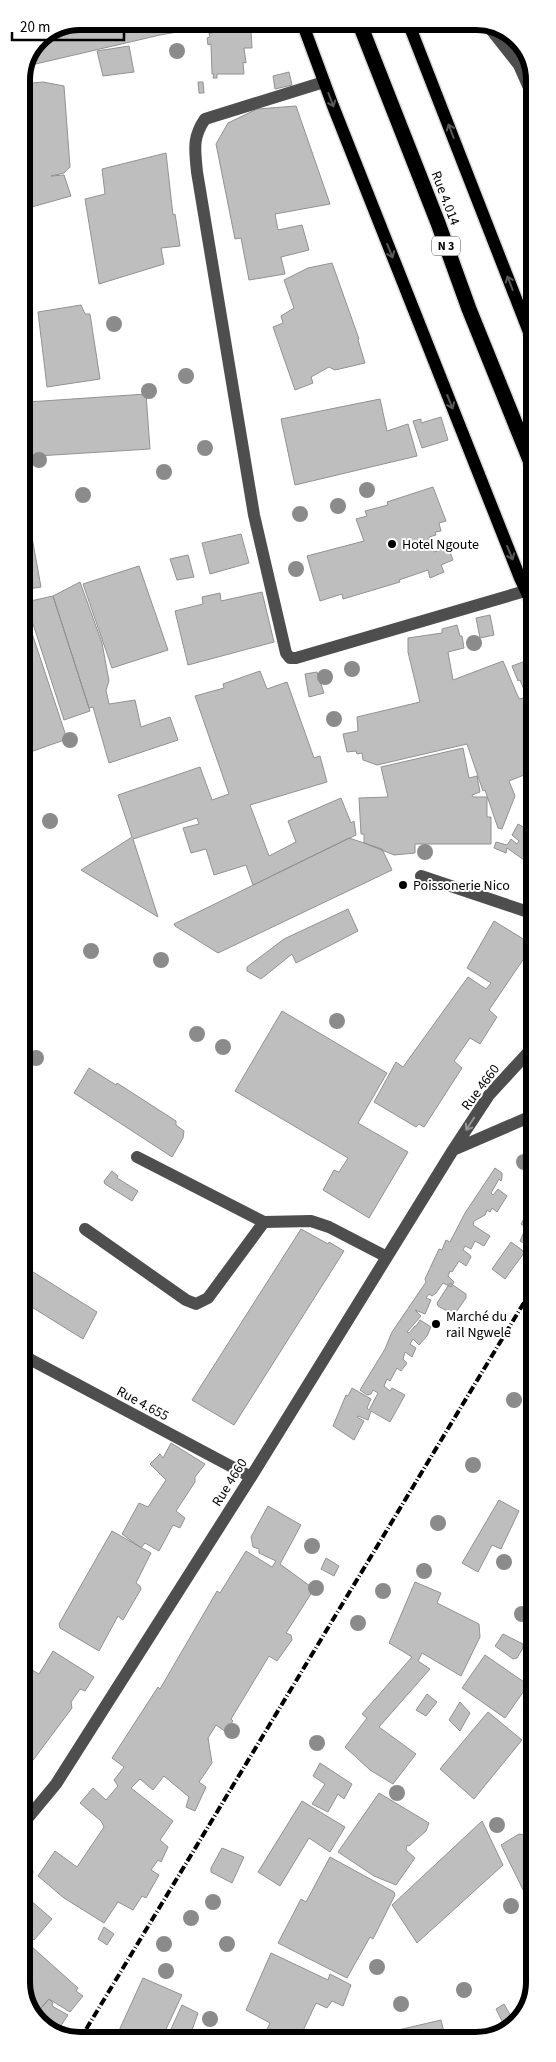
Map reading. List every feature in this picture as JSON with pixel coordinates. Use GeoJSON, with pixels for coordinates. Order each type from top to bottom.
{"type":"FeatureCollection","features":[{"type":"Feature","properties":{"kind":"highway","name":"Rue 4.014"},"geometry":{"type":"LineString","coordinates":[[362,30],[438,223],[469,309],[526,450]]}},
{"type":"Feature","properties":{"kind":"main road"},"geometry":{"type":"LineString","coordinates":[[305,30],[525,591]]}},
{"type":"Feature","properties":{"kind":"main road"},"geometry":{"type":"LineString","coordinates":[[411,30],[526,324]]}},
{"type":"Feature","properties":{"kind":"street"},"geometry":{"type":"LineString","coordinates":[[494,34],[518,65],[526,82]]}},
{"type":"Feature","properties":{"kind":"street"},"geometry":{"type":"LineString","coordinates":[[324,82],[205,119],[197,130],[195,144],[196,172],[252,505],[286,653],[290,658],[296,658],[525,591]]}},
{"type":"Feature","properties":{"kind":"street"},"geometry":{"type":"LineString","coordinates":[[421,876],[526,911]]}},
{"type":"Feature","properties":{"kind":"street","name":"Rue 4660"},"geometry":{"type":"LineString","coordinates":[[30,1815],[56,1784],[251,1477],[453,1150],[489,1095],[526,1055]]}},
{"type":"Feature","properties":{"kind":"street"},"geometry":{"type":"LineString","coordinates":[[453,1150],[526,1119]]}},
{"type":"Feature","properties":{"kind":"street"},"geometry":{"type":"LineString","coordinates":[[137,1157],[264,1222],[311,1221],[329,1227],[387,1257]]}},
{"type":"Feature","properties":{"kind":"street"},"geometry":{"type":"LineString","coordinates":[[85,1229],[186,1300],[196,1304],[208,1298],[264,1222]]}},
{"type":"Feature","properties":{"kind":"street","name":"Rue 4.655"},"geometry":{"type":"LineString","coordinates":[[30,1359],[251,1477]]}},
{"type":"Feature","properties":{"kind":"building"},"geometry":{"type":"Polygon","coordinates":[[[188,30],[33,65],[38,52],[52,38],[70,31],[188,30]]]}},
{"type":"Feature","properties":{"kind":"building"},"geometry":{"type":"Polygon","coordinates":[[[213,31],[251,31],[252,48],[244,48],[246,63],[243,62],[244,74],[217,74],[217,78],[213,78],[211,44],[208,45],[207,38],[210,37],[209,33],[213,31]]]}},
{"type":"Feature","properties":{"kind":"building"},"geometry":{"type":"Polygon","coordinates":[[[129,46],[134,72],[103,76],[97,51],[129,46]]]}},
{"type":"Feature","properties":{"kind":"building"},"geometry":{"type":"Polygon","coordinates":[[[289,72],[292,85],[275,89],[273,76],[289,72]]]}},
{"type":"Feature","properties":{"kind":"building"},"geometry":{"type":"Polygon","coordinates":[[[43,82],[64,86],[70,167],[64,173],[51,176],[64,175],[71,196],[30,207],[30,83],[43,82]]]}},
{"type":"Feature","properties":{"kind":"building"},"geometry":{"type":"Polygon","coordinates":[[[198,82],[203,82],[204,93],[199,93],[198,82]]]}},
{"type":"Feature","properties":{"kind":"building"},"geometry":{"type":"Polygon","coordinates":[[[296,106],[330,204],[275,214],[278,230],[302,225],[309,250],[281,257],[285,274],[249,280],[241,238],[235,239],[216,144],[228,123],[257,109],[296,106]]]}},
{"type":"Feature","properties":{"kind":"building"},"geometry":{"type":"Polygon","coordinates":[[[166,153],[173,215],[175,214],[180,246],[161,248],[164,264],[99,284],[85,199],[105,194],[102,169],[166,153]]]}},
{"type":"Feature","properties":{"kind":"building"},"geometry":{"type":"Polygon","coordinates":[[[332,263],[359,339],[365,363],[335,370],[329,367],[311,377],[313,383],[295,390],[273,327],[283,323],[281,316],[294,308],[284,280],[308,268],[332,263]]]}},
{"type":"Feature","properties":{"kind":"building"},"geometry":{"type":"Polygon","coordinates":[[[81,305],[85,314],[90,314],[100,379],[47,387],[38,312],[81,305]]]}},
{"type":"Feature","properties":{"kind":"building"},"geometry":{"type":"Polygon","coordinates":[[[146,394],[150,449],[30,456],[30,402],[146,394]]]}},
{"type":"Feature","properties":{"kind":"building"},"geometry":{"type":"Polygon","coordinates":[[[380,399],[387,431],[408,424],[417,456],[295,485],[281,419],[380,399]]]}},
{"type":"Feature","properties":{"kind":"building"},"geometry":{"type":"Polygon","coordinates":[[[441,417],[448,440],[422,448],[413,421],[421,419],[421,423],[441,417]]]}},
{"type":"Feature","properties":{"kind":"building","name":"Hotel Ngoute"},"geometry":{"type":"Polygon","coordinates":[[[433,487],[446,521],[439,523],[441,531],[435,532],[436,535],[429,537],[434,552],[448,547],[453,560],[441,565],[444,572],[430,578],[428,570],[399,580],[400,582],[343,599],[342,594],[320,601],[307,556],[364,541],[356,519],[367,516],[365,511],[388,505],[387,502],[433,487]]]}},
{"type":"Feature","properties":{"kind":"building"},"geometry":{"type":"Polygon","coordinates":[[[30,526],[41,587],[30,589],[30,526]]]}},
{"type":"Feature","properties":{"kind":"building"},"geometry":{"type":"Polygon","coordinates":[[[241,534],[249,563],[210,574],[202,543],[241,534]]]}},
{"type":"Feature","properties":{"kind":"building"},"geometry":{"type":"Polygon","coordinates":[[[188,555],[194,577],[177,580],[170,559],[188,555]]]}},
{"type":"Feature","properties":{"kind":"building"},"geometry":{"type":"Polygon","coordinates":[[[139,566],[168,650],[112,668],[83,584],[139,566]]]}},
{"type":"Feature","properties":{"kind":"building"},"geometry":{"type":"Polygon","coordinates":[[[80,582],[102,643],[109,681],[106,690],[109,704],[135,700],[141,727],[170,717],[178,740],[109,763],[93,707],[89,708],[53,596],[80,582]]]}},
{"type":"Feature","properties":{"kind":"building"},"geometry":{"type":"Polygon","coordinates":[[[262,592],[274,642],[188,665],[175,611],[203,604],[202,597],[220,593],[221,601],[262,592]]]}},
{"type":"Feature","properties":{"kind":"building"},"geometry":{"type":"Polygon","coordinates":[[[53,596],[90,711],[64,720],[30,614],[30,601],[53,596]]]}},
{"type":"Feature","properties":{"kind":"building"},"geometry":{"type":"Polygon","coordinates":[[[490,615],[494,635],[480,638],[476,618],[490,615]]]}},
{"type":"Feature","properties":{"kind":"building"},"geometry":{"type":"Polygon","coordinates":[[[457,625],[460,636],[462,636],[464,648],[448,652],[453,680],[503,661],[519,699],[523,698],[526,705],[526,774],[509,781],[515,796],[502,829],[498,828],[467,744],[377,765],[363,760],[362,753],[357,754],[356,751],[347,752],[343,734],[358,731],[357,717],[420,702],[408,652],[408,638],[442,633],[442,629],[457,625]]]}},
{"type":"Feature","properties":{"kind":"building"},"geometry":{"type":"Polygon","coordinates":[[[30,627],[67,739],[30,752],[30,627]]]}},
{"type":"Feature","properties":{"kind":"building"},"geometry":{"type":"Polygon","coordinates":[[[526,661],[526,695],[520,680],[518,681],[512,666],[526,661]]]}},
{"type":"Feature","properties":{"kind":"building"},"geometry":{"type":"Polygon","coordinates":[[[260,671],[267,689],[287,682],[314,758],[320,756],[327,782],[250,805],[269,856],[296,842],[288,821],[341,798],[351,823],[354,821],[356,835],[253,885],[246,865],[214,875],[206,849],[191,853],[183,828],[199,824],[197,818],[133,839],[158,917],[81,870],[132,837],[118,795],[200,767],[212,800],[229,794],[195,696],[224,688],[223,684],[260,671]]]}},
{"type":"Feature","properties":{"kind":"building"},"geometry":{"type":"Polygon","coordinates":[[[317,672],[324,693],[309,697],[305,674],[317,672]]]}},
{"type":"Feature","properties":{"kind":"building"},"geometry":{"type":"Polygon","coordinates":[[[463,748],[469,778],[477,776],[480,792],[472,795],[473,797],[487,797],[487,817],[491,817],[491,844],[415,844],[415,853],[394,855],[364,843],[364,834],[361,834],[359,798],[388,797],[381,767],[463,748]]]}},
{"type":"Feature","properties":{"kind":"building"},"geometry":{"type":"Polygon","coordinates":[[[518,824],[526,828],[526,858],[524,860],[507,848],[506,853],[494,848],[496,842],[507,845],[511,839],[517,844],[519,841],[512,835],[518,824]]]}},
{"type":"Feature","properties":{"kind":"building"},"geometry":{"type":"Polygon","coordinates":[[[349,838],[382,849],[392,870],[218,953],[174,924],[349,838]]]}},
{"type":"Feature","properties":{"kind":"building"},"geometry":{"type":"Polygon","coordinates":[[[348,909],[358,931],[296,963],[292,954],[261,979],[247,971],[247,967],[284,939],[348,909]]]}},
{"type":"Feature","properties":{"kind":"building"},"geometry":{"type":"Polygon","coordinates":[[[494,921],[526,941],[526,955],[489,1010],[497,1017],[480,1044],[470,1038],[454,1061],[462,1068],[424,1127],[419,1124],[416,1127],[374,1102],[396,1062],[403,1067],[468,977],[486,989],[491,983],[467,968],[494,921]]]}},
{"type":"Feature","properties":{"kind":"building"},"geometry":{"type":"Polygon","coordinates":[[[282,1011],[387,1073],[358,1123],[408,1152],[369,1218],[323,1190],[334,1170],[339,1172],[348,1158],[235,1091],[282,1011]]]}},
{"type":"Feature","properties":{"kind":"building"},"geometry":{"type":"Polygon","coordinates":[[[89,1068],[116,1085],[117,1083],[176,1121],[176,1125],[184,1131],[183,1138],[172,1157],[74,1093],[89,1068]]]}},
{"type":"Feature","properties":{"kind":"building"},"geometry":{"type":"Polygon","coordinates":[[[495,1168],[502,1173],[502,1178],[501,1181],[499,1179],[491,1193],[493,1195],[498,1189],[507,1196],[497,1212],[492,1208],[490,1212],[487,1210],[485,1215],[474,1221],[473,1225],[490,1236],[484,1246],[475,1241],[471,1249],[465,1246],[463,1250],[471,1257],[466,1266],[459,1261],[452,1272],[450,1271],[448,1276],[454,1282],[451,1287],[443,1283],[436,1293],[432,1296],[429,1294],[426,1298],[431,1300],[425,1314],[415,1310],[421,1316],[407,1332],[409,1333],[420,1320],[431,1327],[427,1336],[419,1345],[413,1339],[410,1344],[416,1348],[412,1357],[405,1352],[403,1359],[407,1363],[401,1371],[397,1368],[390,1381],[387,1379],[384,1386],[390,1391],[392,1388],[405,1395],[390,1422],[371,1411],[368,1420],[358,1416],[364,1421],[354,1440],[333,1426],[346,1395],[348,1396],[352,1388],[371,1399],[367,1408],[369,1410],[378,1393],[373,1390],[371,1394],[367,1395],[360,1390],[385,1349],[392,1332],[426,1282],[425,1279],[439,1249],[442,1250],[446,1240],[450,1242],[465,1213],[495,1168]]]}},
{"type":"Feature","properties":{"kind":"building"},"geometry":{"type":"Polygon","coordinates":[[[112,1171],[118,1176],[117,1178],[138,1191],[132,1201],[105,1184],[104,1181],[112,1171]]]}},
{"type":"Feature","properties":{"kind":"building"},"geometry":{"type":"Polygon","coordinates":[[[526,1215],[526,1226],[521,1224],[526,1215]]]}},
{"type":"Feature","properties":{"kind":"building"},"geometry":{"type":"Polygon","coordinates":[[[301,1229],[344,1251],[234,1425],[192,1400],[301,1229]]]}},
{"type":"Feature","properties":{"kind":"building"},"geometry":{"type":"Polygon","coordinates":[[[523,1234],[526,1235],[526,1245],[520,1241],[523,1234]]]}},
{"type":"Feature","properties":{"kind":"building"},"geometry":{"type":"Polygon","coordinates":[[[511,1242],[524,1253],[505,1279],[492,1269],[511,1242]]]}},
{"type":"Feature","properties":{"kind":"building"},"geometry":{"type":"Polygon","coordinates":[[[30,1270],[97,1312],[83,1339],[30,1306],[30,1270]]]}},
{"type":"Feature","properties":{"kind":"building"},"geometry":{"type":"Polygon","coordinates":[[[450,1283],[466,1294],[466,1298],[454,1315],[438,1306],[437,1303],[450,1283]]]}},
{"type":"Feature","properties":{"kind":"building"},"geometry":{"type":"Polygon","coordinates":[[[171,1443],[205,1464],[195,1477],[195,1482],[176,1511],[185,1518],[180,1528],[173,1525],[159,1551],[145,1543],[141,1548],[122,1534],[139,1503],[148,1507],[166,1480],[150,1464],[160,1454],[163,1458],[171,1443]]]}},
{"type":"Feature","properties":{"kind":"building"},"geometry":{"type":"Polygon","coordinates":[[[499,1500],[519,1511],[501,1549],[492,1545],[478,1572],[462,1563],[499,1500]]]}},
{"type":"Feature","properties":{"kind":"building"},"geometry":{"type":"Polygon","coordinates":[[[268,1506],[301,1525],[280,1564],[314,1589],[286,1633],[291,1635],[292,1640],[277,1661],[269,1656],[231,1719],[233,1721],[226,1732],[216,1725],[208,1738],[212,1763],[199,1782],[206,1787],[195,1811],[186,1807],[189,1797],[164,1776],[153,1790],[140,1779],[131,1788],[173,1821],[160,1840],[168,1847],[161,1862],[158,1860],[151,1870],[159,1875],[146,1898],[142,1896],[133,1910],[118,1902],[104,1923],[64,1898],[38,1876],[55,1851],[77,1867],[104,1827],[101,1821],[80,1803],[93,1788],[106,1800],[118,1786],[114,1780],[124,1767],[112,1758],[158,1687],[160,1689],[217,1591],[220,1593],[246,1551],[272,1567],[276,1561],[259,1553],[259,1549],[253,1547],[251,1537],[268,1506]]]}},
{"type":"Feature","properties":{"kind":"building"},"geometry":{"type":"Polygon","coordinates":[[[112,1531],[151,1553],[136,1583],[141,1589],[123,1620],[118,1616],[99,1651],[60,1628],[59,1624],[112,1531]]]}},
{"type":"Feature","properties":{"kind":"building"},"geometry":{"type":"Polygon","coordinates":[[[326,1558],[339,1566],[334,1576],[321,1569],[326,1558]]]}},
{"type":"Feature","properties":{"kind":"building"},"geometry":{"type":"Polygon","coordinates":[[[415,1582],[441,1593],[437,1603],[479,1624],[480,1637],[461,1676],[422,1653],[418,1661],[430,1669],[379,1727],[416,1754],[393,1784],[370,1770],[345,1747],[367,1718],[362,1714],[412,1657],[389,1643],[415,1582]]]}},
{"type":"Feature","properties":{"kind":"building"},"geometry":{"type":"Polygon","coordinates":[[[503,1634],[523,1644],[523,1648],[517,1658],[513,1659],[495,1646],[503,1634]]]}},
{"type":"Feature","properties":{"kind":"building"},"geometry":{"type":"Polygon","coordinates":[[[53,1651],[94,1677],[85,1691],[80,1689],[71,1702],[72,1708],[30,1764],[30,1669],[39,1674],[53,1651]]]}},
{"type":"Feature","properties":{"kind":"building"},"geometry":{"type":"Polygon","coordinates":[[[485,1655],[524,1682],[526,1688],[505,1718],[462,1688],[485,1655]]]}},
{"type":"Feature","properties":{"kind":"building"},"geometry":{"type":"Polygon","coordinates":[[[427,1694],[437,1702],[426,1716],[416,1710],[427,1694]]]}},
{"type":"Feature","properties":{"kind":"building"},"geometry":{"type":"Polygon","coordinates":[[[460,1702],[470,1713],[460,1731],[449,1720],[460,1702]]]}},
{"type":"Feature","properties":{"kind":"building"},"geometry":{"type":"Polygon","coordinates":[[[488,1712],[522,1740],[474,1799],[440,1769],[488,1712]]]}},
{"type":"Feature","properties":{"kind":"building"},"geometry":{"type":"Polygon","coordinates":[[[320,1763],[352,1784],[344,1799],[338,1794],[328,1812],[312,1804],[325,1784],[313,1776],[320,1763]]]}},
{"type":"Feature","properties":{"kind":"building"},"geometry":{"type":"Polygon","coordinates":[[[379,1793],[429,1823],[426,1831],[409,1846],[407,1845],[406,1850],[415,1858],[396,1885],[374,1876],[338,1852],[379,1793]]]}},
{"type":"Feature","properties":{"kind":"building"},"geometry":{"type":"Polygon","coordinates":[[[302,1801],[345,1827],[330,1852],[309,1838],[280,1886],[258,1872],[302,1801]]]}},
{"type":"Feature","properties":{"kind":"building"},"geometry":{"type":"Polygon","coordinates":[[[482,1821],[503,1865],[417,1943],[392,1905],[482,1821]]]}},
{"type":"Feature","properties":{"kind":"building"},"geometry":{"type":"Polygon","coordinates":[[[519,1834],[526,1835],[526,1896],[501,1845],[519,1834]]]}},
{"type":"Feature","properties":{"kind":"building"},"geometry":{"type":"Polygon","coordinates":[[[222,1848],[244,1857],[232,1883],[211,1872],[211,1868],[222,1848]]]}},
{"type":"Feature","properties":{"kind":"building"},"geometry":{"type":"Polygon","coordinates":[[[330,1857],[394,1892],[395,1895],[373,1939],[370,1937],[347,1978],[278,1943],[301,1899],[306,1902],[330,1857]]]}},
{"type":"Feature","properties":{"kind":"building"},"geometry":{"type":"Polygon","coordinates":[[[30,1900],[52,1919],[34,1940],[30,1937],[30,1900]]]}},
{"type":"Feature","properties":{"kind":"building"},"geometry":{"type":"Polygon","coordinates":[[[104,1927],[114,1934],[107,1945],[98,1939],[104,1927]]]}},
{"type":"Feature","properties":{"kind":"building"},"geometry":{"type":"Polygon","coordinates":[[[30,1945],[78,1988],[76,1991],[83,1996],[70,2012],[49,1999],[39,2011],[31,1992],[30,1945]]]}},
{"type":"Feature","properties":{"kind":"building"},"geometry":{"type":"Polygon","coordinates":[[[271,1953],[328,1980],[330,1974],[351,1985],[343,2006],[332,2001],[327,2008],[316,2003],[302,2032],[266,2032],[270,2023],[246,2010],[271,1953]]]}},
{"type":"Feature","properties":{"kind":"building"},"geometry":{"type":"Polygon","coordinates":[[[143,1978],[182,1995],[165,2032],[118,2032],[143,1978]]]}},
{"type":"Feature","properties":{"kind":"building"},"geometry":{"type":"Polygon","coordinates":[[[49,1999],[53,2003],[52,2006],[68,2015],[60,2027],[47,2020],[39,2011],[49,1999]]]}},
{"type":"Feature","properties":{"kind":"building"},"geometry":{"type":"Polygon","coordinates":[[[504,2004],[511,2017],[503,2023],[496,2009],[504,2004]]]}},
{"type":"Feature","properties":{"kind":"building"},"geometry":{"type":"Polygon","coordinates":[[[182,2005],[198,2013],[191,2032],[170,2032],[182,2005]]]}},
{"type":"Feature","properties":{"kind":"building"},"geometry":{"type":"Polygon","coordinates":[[[441,2020],[444,2032],[389,2032],[441,2020]]]}},
{"type":"Feature","properties":{"kind":"railway"},"geometry":{"type":"LineString","coordinates":[[84,2032],[526,1299]]}},
{"type":"Feature","properties":{"kind":"place","name":"Hotel Ngoute"},"geometry":{"type":"Point","coordinates":[392,544]}},
{"type":"Feature","properties":{"kind":"place","name":"Poissonerie Nico"},"geometry":{"type":"Point","coordinates":[403,885]}},
{"type":"Feature","properties":{"kind":"place","name":"Marché du rail Ngwele"},"geometry":{"type":"Point","coordinates":[436,1324]}}]}
